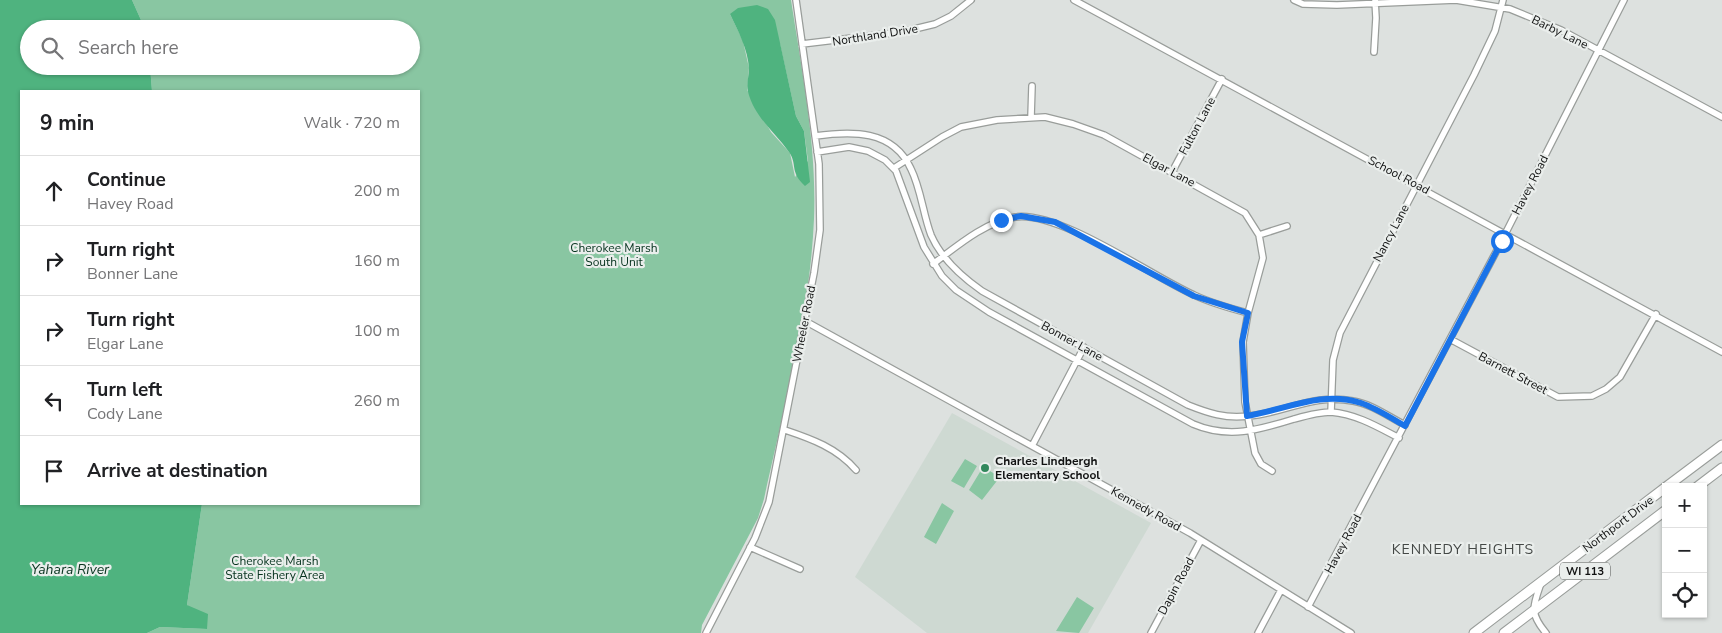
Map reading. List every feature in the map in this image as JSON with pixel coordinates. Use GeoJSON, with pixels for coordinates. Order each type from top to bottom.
{"type":"FeatureCollection","features":[{"type":"Feature","properties":{"kind":"main road","name":"Northport Drive"},"geometry":{"type":"LineString","coordinates":[[1671,483],[1722,445]]}},
{"type":"Feature","properties":{"kind":"main road"},"geometry":{"type":"LineString","coordinates":[[1702,483],[1722,468]]}},
{"type":"Feature","properties":{"kind":"main road","name":"Northport Drive"},"geometry":{"type":"LineString","coordinates":[[1474,633],[1662,490]]}},
{"type":"Feature","properties":{"kind":"main road","name":"Northport Drive"},"geometry":{"type":"LineString","coordinates":[[1504,633],[1662,513]]}},
{"type":"Feature","properties":{"kind":"street","name":"Wheeler Road"},"geometry":{"type":"LineString","coordinates":[[706,633],[750,547],[769,502],[805,321],[820,230],[820,178],[796,0]]}},
{"type":"Feature","properties":{"kind":"street","name":"Northland Drive"},"geometry":{"type":"LineString","coordinates":[[802,44],[902,32],[935,24],[959,11],[971,0]]}},
{"type":"Feature","properties":{"kind":"street","name":"School Road"},"geometry":{"type":"LineString","coordinates":[[1074,0],[1656,314],[1722,352]]}},
{"type":"Feature","properties":{"kind":"street","name":"Barby Lane"},"geometry":{"type":"LineString","coordinates":[[1294,0],[1303,4],[1456,0],[1502,7],[1552,26],[1722,117]]}},
{"type":"Feature","properties":{"kind":"street","name":"Nancy Lane"},"geometry":{"type":"LineString","coordinates":[[1331,412],[1333,360],[1340,333],[1495,31],[1504,0]]}},
{"type":"Feature","properties":{"kind":"street","name":"Havey Road"},"geometry":{"type":"LineString","coordinates":[[1308,607],[1506,233],[1624,0]]}},
{"type":"Feature","properties":{"kind":"street"},"geometry":{"type":"LineString","coordinates":[[1374,52],[1375,1]]}},
{"type":"Feature","properties":{"kind":"street","name":"Fulton Lane"},"geometry":{"type":"LineString","coordinates":[[1172,172],[1222,79]]}},
{"type":"Feature","properties":{"kind":"street"},"geometry":{"type":"LineString","coordinates":[[1031,117],[1032,86]]}},
{"type":"Feature","properties":{"kind":"street","name":"Elgar Lane"},"geometry":{"type":"LineString","coordinates":[[894,168],[961,127],[997,120],[1031,117],[1045,118],[1092,130],[1245,213],[1259,234],[1263,252],[1262,266],[1248,313],[1242,342],[1247,416],[1258,461],[1272,471]]}},
{"type":"Feature","properties":{"kind":"street","name":"Bonner Lane"},"geometry":{"type":"LineString","coordinates":[[815,136],[857,132],[870,135],[894,148],[906,160],[912,170],[932,236],[956,270],[982,291],[1188,405],[1218,415],[1247,416],[1314,400],[1331,399],[1361,403],[1405,426]]}},
{"type":"Feature","properties":{"kind":"street"},"geometry":{"type":"LineString","coordinates":[[817,152],[857,148],[877,155],[894,168]]}},
{"type":"Feature","properties":{"kind":"street","name":"Bonner Lane"},"geometry":{"type":"LineString","coordinates":[[894,168],[915,227],[933,264],[942,276],[967,299],[1205,429],[1231,433],[1251,432],[1304,416],[1331,412],[1371,423],[1399,438]]}},
{"type":"Feature","properties":{"kind":"street"},"geometry":{"type":"LineString","coordinates":[[933,264],[944,255],[1001,220],[1021,216],[1044,219],[1067,227],[1194,296],[1248,313]]}},
{"type":"Feature","properties":{"kind":"street"},"geometry":{"type":"LineString","coordinates":[[1259,234],[1287,226]]}},
{"type":"Feature","properties":{"kind":"street","name":"Barnett Street"},"geometry":{"type":"LineString","coordinates":[[1450,339],[1552,394],[1569,398],[1592,396],[1606,389],[1620,377],[1656,314]]}},
{"type":"Feature","properties":{"kind":"street","name":"Kennedy Road"},"geometry":{"type":"LineString","coordinates":[[805,321],[1201,540],[1351,633]]}},
{"type":"Feature","properties":{"kind":"street"},"geometry":{"type":"LineString","coordinates":[[1032,446],[1084,347]]}},
{"type":"Feature","properties":{"kind":"street"},"geometry":{"type":"LineString","coordinates":[[784,430],[813,440],[836,452],[846,458],[856,470]]}},
{"type":"Feature","properties":{"kind":"street","name":"Dapin Road"},"geometry":{"type":"LineString","coordinates":[[1151,633],[1201,540]]}},
{"type":"Feature","properties":{"kind":"street"},"geometry":{"type":"LineString","coordinates":[[750,547],[800,570]]}},
{"type":"Feature","properties":{"kind":"street"},"geometry":{"type":"LineString","coordinates":[[1542,581],[1533,603],[1533,611],[1536,620],[1546,633]]}},
{"type":"Feature","properties":{"kind":"street"},"geometry":{"type":"LineString","coordinates":[[1258,633],[1281,590]]}},
{"type":"Feature","properties":{"kind":"shaded area","name":"Charles Lindbergh Elementary School"},"geometry":{"type":"Polygon","coordinates":[[[952,413],[1151,523],[1088,633],[927,633],[855,577],[952,413]]]}},
{"type":"Feature","properties":{"kind":"green space","name":"Cherokee Marsh South Unit"},"geometry":{"type":"Polygon","coordinates":[[[132,0],[791,0],[808,109],[814,192],[812,254],[802,325],[764,499],[758,518],[702,625],[701,633],[147,633],[160,627],[207,629],[187,605],[202,505],[420,505],[420,90],[152,90],[151,75],[420,75],[420,20],[141,20],[132,0]],[[730,14],[743,41],[749,68],[747,90],[771,132],[790,153],[795,177],[808,161],[804,131],[796,116],[780,44],[730,14]]]}},
{"type":"Feature","properties":{"kind":"green space"},"geometry":{"type":"Polygon","coordinates":[[[965,459],[977,466],[964,488],[951,481],[965,459]]]}},
{"type":"Feature","properties":{"kind":"green space"},"geometry":{"type":"Polygon","coordinates":[[[983,467],[1000,477],[982,500],[969,490],[983,467]]]}},
{"type":"Feature","properties":{"kind":"green space"},"geometry":{"type":"Polygon","coordinates":[[[942,503],[954,511],[936,544],[924,537],[942,503]]]}},
{"type":"Feature","properties":{"kind":"green space"},"geometry":{"type":"Polygon","coordinates":[[[1077,597],[1094,608],[1079,633],[1056,631],[1077,597]]]}},
{"type":"Feature","properties":{"kind":"water","name":"Yahara River"},"geometry":{"type":"Polygon","coordinates":[[[0,0],[132,0],[141,20],[20,20],[20,75],[151,75],[152,90],[20,90],[20,505],[202,505],[187,605],[208,614],[207,629],[160,627],[147,633],[0,633],[0,0]]]}},
{"type":"Feature","properties":{"kind":"water"},"geometry":{"type":"Polygon","coordinates":[[[757,5],[768,9],[775,20],[796,116],[804,131],[810,182],[805,186],[795,172],[789,152],[755,110],[748,92],[749,69],[747,54],[730,14],[738,8],[757,5]]]}},
{"type":"Feature","properties":{"kind":"place","name":"Charles Lindbergh Elementary School"},"geometry":{"type":"Point","coordinates":[985,468]}},
{"type":"Feature","properties":{"kind":"district","name":"KENNEDY HEIGHTS"},"geometry":{"type":"Point","coordinates":[1463,549]}},
{"type":"Feature","properties":{"kind":"route"},"geometry":{"type":"LineString","coordinates":[[1001,220],[1021,216],[1055,222],[1194,296],[1248,313],[1242,342],[1247,416],[1262,414],[1293,404],[1331,399],[1353,401],[1370,406],[1405,426],[1502,241]]}},
{"type":"Feature","properties":{"kind":"park label","name":"Cherokee Marsh State Fishery Area"},"geometry":{"type":"Point","coordinates":[275,568]}}]}
